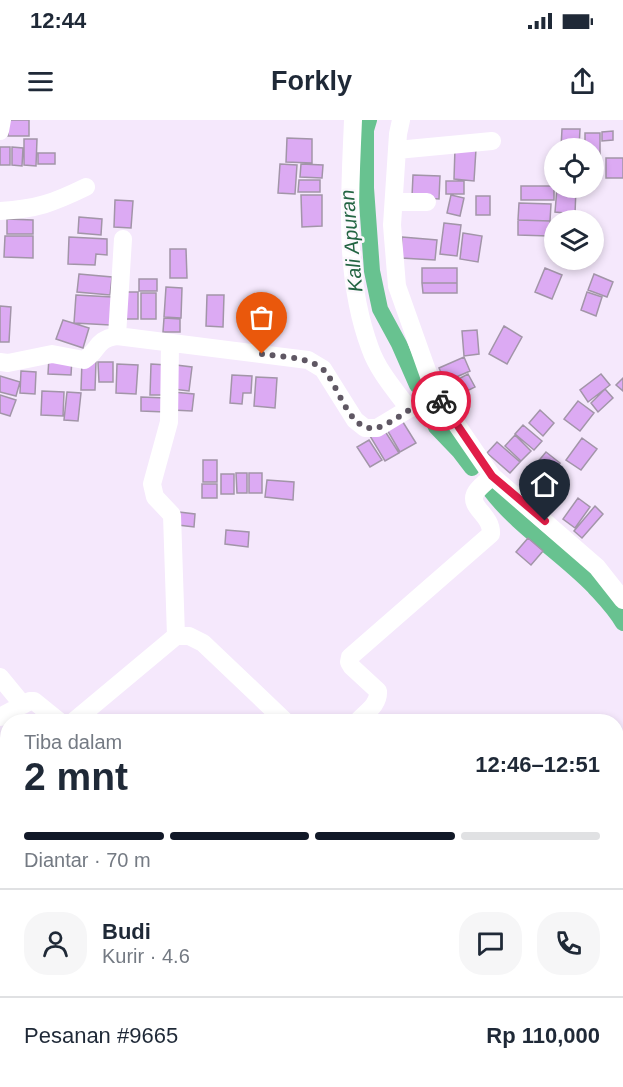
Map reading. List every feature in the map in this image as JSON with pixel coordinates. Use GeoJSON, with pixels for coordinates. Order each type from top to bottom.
{"type":"FeatureCollection","features":[{"type":"Feature","properties":{"kind":"street"},"geometry":{"type":"LineString","coordinates":[[0,131],[2,120]]}},
{"type":"Feature","properties":{"kind":"street"},"geometry":{"type":"LineString","coordinates":[[353,120],[349,232],[355,288],[370,349],[382,373],[410,410]]}},
{"type":"Feature","properties":{"kind":"street"},"geometry":{"type":"LineString","coordinates":[[401,120],[392,225],[397,286],[435,393],[492,476],[597,567],[623,600]]}},
{"type":"Feature","properties":{"kind":"street"},"geometry":{"type":"LineString","coordinates":[[397,150],[492,141]]}},
{"type":"Feature","properties":{"kind":"street"},"geometry":{"type":"LineString","coordinates":[[0,211],[27,209],[51,203],[86,187]]}},
{"type":"Feature","properties":{"kind":"street"},"geometry":{"type":"LineString","coordinates":[[394,202],[427,202]]}},
{"type":"Feature","properties":{"kind":"street"},"geometry":{"type":"LineString","coordinates":[[117,336],[123,238]]}},
{"type":"Feature","properties":{"kind":"street"},"geometry":{"type":"LineString","coordinates":[[0,362],[8,363],[52,354],[84,360],[90,356],[101,341],[117,336],[308,360],[323,369],[355,420],[365,428],[377,428],[435,393]]}},
{"type":"Feature","properties":{"kind":"street"},"geometry":{"type":"LineString","coordinates":[[170,344],[169,422],[152,484],[154,497],[172,514],[176,636]]}},
{"type":"Feature","properties":{"kind":"street"},"geometry":{"type":"LineString","coordinates":[[365,714],[375,704],[378,691],[352,667],[349,663],[350,657],[491,534],[490,524],[476,506],[474,497],[492,476]]}},
{"type":"Feature","properties":{"kind":"street"},"geometry":{"type":"LineString","coordinates":[[83,714],[176,636],[189,636],[203,643],[278,714]]}},
{"type":"Feature","properties":{"kind":"street"},"geometry":{"type":"LineString","coordinates":[[0,676],[23,705]]}},
{"type":"Feature","properties":{"kind":"street"},"geometry":{"type":"LineString","coordinates":[[6,714],[30,700],[50,714]]}},
{"type":"Feature","properties":{"kind":"building"},"geometry":{"type":"Polygon","coordinates":[[[8,120],[29,120],[29,136],[8,136],[8,120]]]}},
{"type":"Feature","properties":{"kind":"building"},"geometry":{"type":"Polygon","coordinates":[[[562,129],[580,129],[580,138],[562,138],[562,129]]]}},
{"type":"Feature","properties":{"kind":"building"},"geometry":{"type":"Polygon","coordinates":[[[613,131],[613,140],[604,141],[602,132],[613,131]]]}},
{"type":"Feature","properties":{"kind":"building"},"geometry":{"type":"Polygon","coordinates":[[[585,133],[600,133],[600,138],[585,138],[585,133]]]}},
{"type":"Feature","properties":{"kind":"building"},"geometry":{"type":"Polygon","coordinates":[[[287,138],[312,139],[312,163],[286,162],[287,138]]]}},
{"type":"Feature","properties":{"kind":"building"},"geometry":{"type":"Polygon","coordinates":[[[24,139],[37,139],[36,166],[24,165],[24,139]]]}},
{"type":"Feature","properties":{"kind":"building"},"geometry":{"type":"Polygon","coordinates":[[[0,147],[10,147],[10,165],[0,165],[0,147]]]}},
{"type":"Feature","properties":{"kind":"building"},"geometry":{"type":"Polygon","coordinates":[[[12,147],[23,148],[22,166],[12,165],[12,147]]]}},
{"type":"Feature","properties":{"kind":"building"},"geometry":{"type":"Polygon","coordinates":[[[455,148],[476,149],[474,181],[454,179],[455,148]]]}},
{"type":"Feature","properties":{"kind":"building"},"geometry":{"type":"Polygon","coordinates":[[[38,153],[55,153],[55,164],[38,164],[38,153]]]}},
{"type":"Feature","properties":{"kind":"building"},"geometry":{"type":"Polygon","coordinates":[[[606,158],[623,158],[623,178],[606,178],[606,158]]]}},
{"type":"Feature","properties":{"kind":"building"},"geometry":{"type":"Polygon","coordinates":[[[280,164],[297,165],[295,194],[278,193],[280,164]]]}},
{"type":"Feature","properties":{"kind":"building"},"geometry":{"type":"Polygon","coordinates":[[[301,164],[323,165],[322,178],[300,177],[301,164]]]}},
{"type":"Feature","properties":{"kind":"building"},"geometry":{"type":"Polygon","coordinates":[[[413,175],[440,176],[439,199],[412,197],[413,175]]]}},
{"type":"Feature","properties":{"kind":"building"},"geometry":{"type":"Polygon","coordinates":[[[299,180],[320,180],[320,192],[298,192],[299,180]]]}},
{"type":"Feature","properties":{"kind":"building"},"geometry":{"type":"Polygon","coordinates":[[[446,181],[464,181],[464,194],[446,194],[446,181]]]}},
{"type":"Feature","properties":{"kind":"building"},"geometry":{"type":"Polygon","coordinates":[[[521,186],[544,186],[544,198],[554,198],[554,200],[521,200],[521,186]]]}},
{"type":"Feature","properties":{"kind":"building"},"geometry":{"type":"Polygon","coordinates":[[[301,195],[322,195],[322,226],[302,227],[301,195]]]}},
{"type":"Feature","properties":{"kind":"building"},"geometry":{"type":"Polygon","coordinates":[[[451,195],[464,198],[460,216],[447,213],[451,195]]]}},
{"type":"Feature","properties":{"kind":"building"},"geometry":{"type":"Polygon","coordinates":[[[476,196],[490,196],[490,215],[476,215],[476,196]]]}},
{"type":"Feature","properties":{"kind":"building"},"geometry":{"type":"Polygon","coordinates":[[[556,198],[576,198],[575,210],[555,210],[556,198]]]}},
{"type":"Feature","properties":{"kind":"building"},"geometry":{"type":"Polygon","coordinates":[[[115,200],[133,201],[131,228],[114,227],[115,200]]]}},
{"type":"Feature","properties":{"kind":"building"},"geometry":{"type":"Polygon","coordinates":[[[519,203],[551,204],[551,210],[544,210],[544,221],[518,220],[519,203]]]}},
{"type":"Feature","properties":{"kind":"building"},"geometry":{"type":"Polygon","coordinates":[[[79,217],[102,219],[101,235],[78,233],[79,217]]]}},
{"type":"Feature","properties":{"kind":"building"},"geometry":{"type":"Polygon","coordinates":[[[7,219],[33,220],[33,234],[7,234],[7,219]]]}},
{"type":"Feature","properties":{"kind":"building"},"geometry":{"type":"Polygon","coordinates":[[[518,220],[544,221],[544,236],[518,235],[518,220]]]}},
{"type":"Feature","properties":{"kind":"building"},"geometry":{"type":"Polygon","coordinates":[[[444,223],[461,225],[457,256],[440,254],[444,223]]]}},
{"type":"Feature","properties":{"kind":"building"},"geometry":{"type":"Polygon","coordinates":[[[463,233],[482,236],[478,262],[460,259],[463,233]]]}},
{"type":"Feature","properties":{"kind":"building"},"geometry":{"type":"Polygon","coordinates":[[[5,236],[33,236],[33,258],[4,257],[5,236]]]}},
{"type":"Feature","properties":{"kind":"building"},"geometry":{"type":"Polygon","coordinates":[[[69,237],[107,239],[107,255],[96,254],[95,265],[68,264],[69,237]]]}},
{"type":"Feature","properties":{"kind":"building"},"geometry":{"type":"Polygon","coordinates":[[[402,237],[437,240],[435,260],[401,258],[402,237]]]}},
{"type":"Feature","properties":{"kind":"building"},"geometry":{"type":"Polygon","coordinates":[[[170,249],[186,249],[187,278],[170,278],[170,249]]]}},
{"type":"Feature","properties":{"kind":"building"},"geometry":{"type":"Polygon","coordinates":[[[422,268],[457,268],[457,283],[422,283],[422,268]]]}},
{"type":"Feature","properties":{"kind":"building"},"geometry":{"type":"Polygon","coordinates":[[[544,270],[562,275],[552,299],[535,292],[544,270]]]}},
{"type":"Feature","properties":{"kind":"building"},"geometry":{"type":"Polygon","coordinates":[[[79,274],[112,277],[110,295],[77,292],[79,274]]]}},
{"type":"Feature","properties":{"kind":"building"},"geometry":{"type":"Polygon","coordinates":[[[594,274],[613,282],[607,297],[588,290],[594,274]]]}},
{"type":"Feature","properties":{"kind":"building"},"geometry":{"type":"Polygon","coordinates":[[[139,279],[157,279],[157,291],[139,291],[139,279]]]}},
{"type":"Feature","properties":{"kind":"building"},"geometry":{"type":"Polygon","coordinates":[[[422,283],[457,283],[457,293],[423,293],[422,283]]]}},
{"type":"Feature","properties":{"kind":"building"},"geometry":{"type":"Polygon","coordinates":[[[166,287],[182,288],[181,318],[164,317],[166,287]]]}},
{"type":"Feature","properties":{"kind":"building"},"geometry":{"type":"Polygon","coordinates":[[[124,292],[138,292],[138,319],[124,319],[124,292]]]}},
{"type":"Feature","properties":{"kind":"building"},"geometry":{"type":"Polygon","coordinates":[[[587,292],[602,297],[596,316],[581,310],[587,292]]]}},
{"type":"Feature","properties":{"kind":"building"},"geometry":{"type":"Polygon","coordinates":[[[141,293],[156,293],[156,319],[141,319],[141,293]]]}},
{"type":"Feature","properties":{"kind":"building"},"geometry":{"type":"Polygon","coordinates":[[[76,295],[112,297],[110,325],[74,323],[76,295]]]}},
{"type":"Feature","properties":{"kind":"building"},"geometry":{"type":"Polygon","coordinates":[[[207,295],[224,295],[223,327],[206,326],[207,295]]]}},
{"type":"Feature","properties":{"kind":"building"},"geometry":{"type":"Polygon","coordinates":[[[0,306],[11,307],[9,342],[0,342],[0,306]]]}},
{"type":"Feature","properties":{"kind":"building"},"geometry":{"type":"Polygon","coordinates":[[[164,318],[180,319],[180,332],[163,332],[164,318]]]}},
{"type":"Feature","properties":{"kind":"building"},"geometry":{"type":"Polygon","coordinates":[[[63,320],[89,328],[83,348],[56,339],[63,320]]]}},
{"type":"Feature","properties":{"kind":"building"},"geometry":{"type":"Polygon","coordinates":[[[504,326],[522,337],[507,364],[489,354],[504,326]]]}},
{"type":"Feature","properties":{"kind":"building"},"geometry":{"type":"Polygon","coordinates":[[[477,330],[479,354],[464,356],[462,331],[477,330]]]}},
{"type":"Feature","properties":{"kind":"building"},"geometry":{"type":"Polygon","coordinates":[[[49,357],[72,359],[71,375],[48,374],[49,357]]]}},
{"type":"Feature","properties":{"kind":"building"},"geometry":{"type":"Polygon","coordinates":[[[464,357],[470,371],[445,382],[439,368],[464,357]]]}},
{"type":"Feature","properties":{"kind":"building"},"geometry":{"type":"Polygon","coordinates":[[[82,361],[96,361],[95,390],[81,390],[82,361]]]}},
{"type":"Feature","properties":{"kind":"building"},"geometry":{"type":"Polygon","coordinates":[[[98,362],[113,362],[113,382],[99,382],[98,362]]]}},
{"type":"Feature","properties":{"kind":"building"},"geometry":{"type":"Polygon","coordinates":[[[117,364],[138,365],[136,394],[116,393],[117,364]]]}},
{"type":"Feature","properties":{"kind":"building"},"geometry":{"type":"Polygon","coordinates":[[[151,364],[167,365],[166,395],[150,395],[151,364]]]}},
{"type":"Feature","properties":{"kind":"building"},"geometry":{"type":"Polygon","coordinates":[[[176,365],[192,367],[189,391],[173,389],[176,365]]]}},
{"type":"Feature","properties":{"kind":"building"},"geometry":{"type":"Polygon","coordinates":[[[21,371],[36,372],[35,394],[20,393],[21,371]]]}},
{"type":"Feature","properties":{"kind":"building"},"geometry":{"type":"Polygon","coordinates":[[[468,374],[475,387],[453,398],[447,385],[468,374]]]}},
{"type":"Feature","properties":{"kind":"building"},"geometry":{"type":"Polygon","coordinates":[[[601,374],[610,385],[588,402],[580,390],[601,374]]]}},
{"type":"Feature","properties":{"kind":"building"},"geometry":{"type":"Polygon","coordinates":[[[232,375],[252,376],[251,393],[243,393],[242,404],[230,403],[232,375]]]}},
{"type":"Feature","properties":{"kind":"building"},"geometry":{"type":"Polygon","coordinates":[[[0,376],[20,382],[16,396],[0,392],[0,376]]]}},
{"type":"Feature","properties":{"kind":"building"},"geometry":{"type":"Polygon","coordinates":[[[256,377],[277,378],[275,408],[254,406],[256,377]]]}},
{"type":"Feature","properties":{"kind":"building"},"geometry":{"type":"Polygon","coordinates":[[[623,378],[623,391],[616,385],[623,378]]]}},
{"type":"Feature","properties":{"kind":"building"},"geometry":{"type":"Polygon","coordinates":[[[605,389],[613,398],[598,412],[591,403],[605,389]]]}},
{"type":"Feature","properties":{"kind":"building"},"geometry":{"type":"Polygon","coordinates":[[[42,391],[64,392],[63,416],[41,415],[42,391]]]}},
{"type":"Feature","properties":{"kind":"building"},"geometry":{"type":"Polygon","coordinates":[[[67,392],[81,393],[78,421],[64,420],[67,392]]]}},
{"type":"Feature","properties":{"kind":"building"},"geometry":{"type":"Polygon","coordinates":[[[173,392],[194,394],[192,411],[172,410],[173,392]]]}},
{"type":"Feature","properties":{"kind":"building"},"geometry":{"type":"Polygon","coordinates":[[[0,395],[16,400],[10,416],[0,413],[0,395]]]}},
{"type":"Feature","properties":{"kind":"building"},"geometry":{"type":"Polygon","coordinates":[[[141,397],[166,398],[165,412],[141,411],[141,397]]]}},
{"type":"Feature","properties":{"kind":"building"},"geometry":{"type":"Polygon","coordinates":[[[578,401],[594,413],[580,431],[564,419],[578,401]]]}},
{"type":"Feature","properties":{"kind":"building"},"geometry":{"type":"Polygon","coordinates":[[[540,410],[554,423],[543,436],[529,423],[540,410]]]}},
{"type":"Feature","properties":{"kind":"building"},"geometry":{"type":"Polygon","coordinates":[[[401,419],[416,443],[400,452],[386,428],[401,419]]]}},
{"type":"Feature","properties":{"kind":"building"},"geometry":{"type":"Polygon","coordinates":[[[523,425],[542,441],[534,450],[515,434],[523,425]]]}},
{"type":"Feature","properties":{"kind":"building"},"geometry":{"type":"Polygon","coordinates":[[[383,428],[399,453],[385,461],[370,436],[383,428]]]}},
{"type":"Feature","properties":{"kind":"building"},"geometry":{"type":"Polygon","coordinates":[[[515,435],[531,451],[521,461],[505,446],[515,435]]]}},
{"type":"Feature","properties":{"kind":"building"},"geometry":{"type":"Polygon","coordinates":[[[582,438],[597,449],[581,470],[566,460],[582,438]]]}},
{"type":"Feature","properties":{"kind":"building"},"geometry":{"type":"Polygon","coordinates":[[[369,440],[382,460],[370,467],[357,447],[369,440]]]}},
{"type":"Feature","properties":{"kind":"building"},"geometry":{"type":"Polygon","coordinates":[[[497,442],[520,462],[510,473],[487,453],[497,442]]]}},
{"type":"Feature","properties":{"kind":"building"},"geometry":{"type":"Polygon","coordinates":[[[546,452],[560,463],[540,487],[526,476],[546,452]]]}},
{"type":"Feature","properties":{"kind":"building"},"geometry":{"type":"Polygon","coordinates":[[[203,460],[217,460],[217,482],[203,482],[203,460]]]}},
{"type":"Feature","properties":{"kind":"building"},"geometry":{"type":"Polygon","coordinates":[[[236,473],[247,473],[247,493],[237,493],[236,473]]]}},
{"type":"Feature","properties":{"kind":"building"},"geometry":{"type":"Polygon","coordinates":[[[249,473],[262,473],[262,493],[249,493],[249,473]]]}},
{"type":"Feature","properties":{"kind":"building"},"geometry":{"type":"Polygon","coordinates":[[[221,474],[234,474],[234,494],[221,494],[221,474]]]}},
{"type":"Feature","properties":{"kind":"building"},"geometry":{"type":"Polygon","coordinates":[[[267,480],[294,482],[293,500],[265,497],[267,480]]]}},
{"type":"Feature","properties":{"kind":"building"},"geometry":{"type":"Polygon","coordinates":[[[202,484],[217,484],[217,498],[202,498],[202,484]]]}},
{"type":"Feature","properties":{"kind":"building"},"geometry":{"type":"Polygon","coordinates":[[[578,498],[590,507],[575,528],[563,519],[578,498]]]}},
{"type":"Feature","properties":{"kind":"building"},"geometry":{"type":"Polygon","coordinates":[[[595,506],[603,514],[582,538],[574,531],[595,506]]]}},
{"type":"Feature","properties":{"kind":"building"},"geometry":{"type":"Polygon","coordinates":[[[179,512],[195,514],[194,527],[178,525],[179,512]]]}},
{"type":"Feature","properties":{"kind":"building"},"geometry":{"type":"Polygon","coordinates":[[[226,530],[249,532],[248,547],[225,544],[226,530]]]}},
{"type":"Feature","properties":{"kind":"building"},"geometry":{"type":"Polygon","coordinates":[[[528,538],[543,551],[531,565],[516,552],[528,538]]]}},
{"type":"Feature","properties":{"kind":"waterway","name":"Kali Apuran"},"geometry":{"type":"LineString","coordinates":[[369,120],[366,130],[366,188],[372,271],[380,309],[417,385]]}},
{"type":"Feature","properties":{"kind":"waterway"},"geometry":{"type":"LineString","coordinates":[[428,409],[436,427],[472,468]]}},
{"type":"Feature","properties":{"kind":"waterway","name":"Kali Apuran"},"geometry":{"type":"LineString","coordinates":[[490,490],[513,516],[594,587],[623,623]]}},
{"type":"Feature","properties":{"kind":"way so far"},"geometry":{"type":"LineString","coordinates":[[262,354],[308,360],[323,369],[355,420],[365,428],[377,428],[435,393],[441,401]]}},
{"type":"Feature","properties":{"kind":"route"},"geometry":{"type":"LineString","coordinates":[[441,401],[492,476],[545,521]]}}]}
